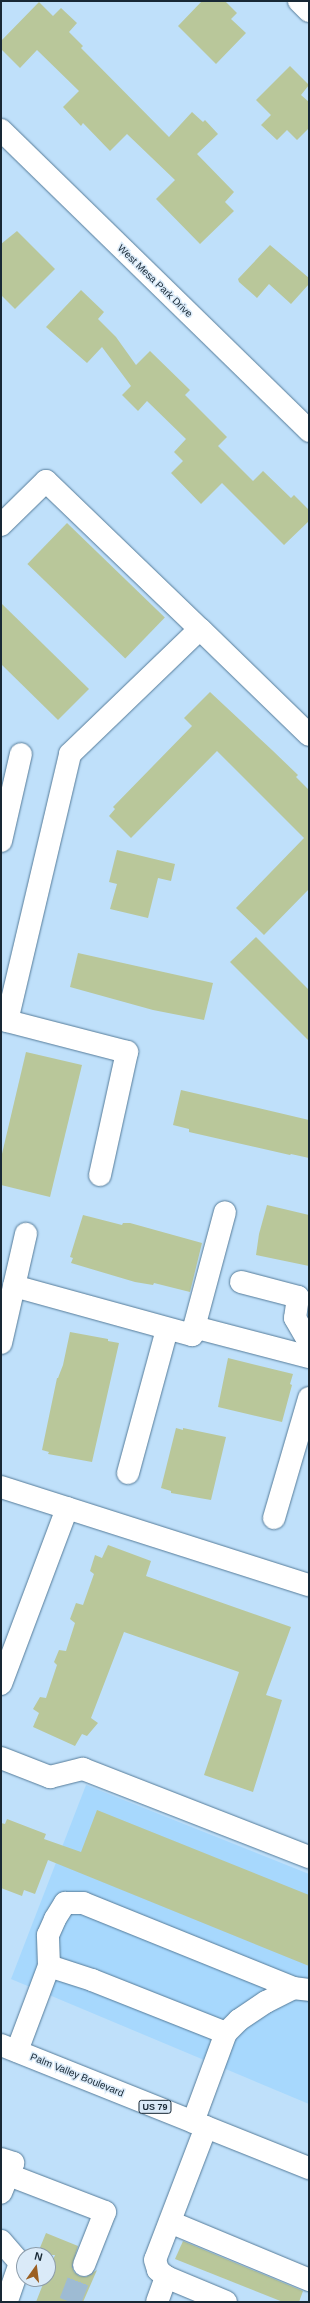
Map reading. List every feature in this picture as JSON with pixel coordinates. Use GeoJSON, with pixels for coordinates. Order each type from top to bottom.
{"type":"FeatureCollection","features":[{"type":"Feature","properties":{"kind":"main road"},"geometry":{"type":"LineString","coordinates":[[299,1],[309,11]]}},
{"type":"Feature","properties":{"kind":"main road","name":"West Mesa Park Drive"},"geometry":{"type":"LineString","coordinates":[[1,130],[309,431]]}},
{"type":"Feature","properties":{"kind":"main road"},"geometry":{"type":"LineString","coordinates":[[1,525],[46,481],[309,734]]}},
{"type":"Feature","properties":{"kind":"main road"},"geometry":{"type":"LineString","coordinates":[[100,1175],[127,1052],[4,1020],[70,754],[200,629]]}},
{"type":"Feature","properties":{"kind":"main road"},"geometry":{"type":"LineString","coordinates":[[1,841],[21,754]]}},
{"type":"Feature","properties":{"kind":"main road"},"geometry":{"type":"LineString","coordinates":[[14,1286],[192,1335],[225,1212]]}},
{"type":"Feature","properties":{"kind":"main road"},"geometry":{"type":"LineString","coordinates":[[1,1343],[26,1234]]}},
{"type":"Feature","properties":{"kind":"main road"},"geometry":{"type":"LineString","coordinates":[[241,1282],[298,1297],[295,1318],[309,1342]]}},
{"type":"Feature","properties":{"kind":"main road"},"geometry":{"type":"LineString","coordinates":[[194,1327],[309,1357]]}},
{"type":"Feature","properties":{"kind":"main road"},"geometry":{"type":"LineString","coordinates":[[128,1473],[167,1329]]}},
{"type":"Feature","properties":{"kind":"main road"},"geometry":{"type":"LineString","coordinates":[[274,1518],[309,1398]]}},
{"type":"Feature","properties":{"kind":"main road"},"geometry":{"type":"LineString","coordinates":[[1,1487],[309,1585]]}},
{"type":"Feature","properties":{"kind":"main road"},"geometry":{"type":"LineString","coordinates":[[1,1684],[67,1508]]}},
{"type":"Feature","properties":{"kind":"main road"},"geometry":{"type":"LineString","coordinates":[[1,1758],[50,1777],[83,1769],[309,1857]]}},
{"type":"Feature","properties":{"kind":"main road"},"geometry":{"type":"LineString","coordinates":[[9,2048],[49,1966],[48,1935],[55,1919],[65,1903],[83,1903],[301,1989]]}},
{"type":"Feature","properties":{"kind":"main road"},"geometry":{"type":"LineString","coordinates":[[49,1966],[92,1980],[226,2033]]}},
{"type":"Feature","properties":{"kind":"main road"},"geometry":{"type":"LineString","coordinates":[[226,2302],[166,2277],[158,2270],[155,2260],[170,2222],[200,2125],[226,2033],[239,2020],[266,2002],[301,1989]]}},
{"type":"Feature","properties":{"kind":"main road","name":"Palm Valley Boulevard"},"geometry":{"type":"LineString","coordinates":[[9,2048],[309,2168]]}},
{"type":"Feature","properties":{"kind":"main road"},"geometry":{"type":"LineString","coordinates":[[4,2176],[105,2212],[84,2265]]}},
{"type":"Feature","properties":{"kind":"main road"},"geometry":{"type":"LineString","coordinates":[[170,2222],[309,2280]]}},
{"type":"Feature","properties":{"kind":"main road"},"geometry":{"type":"LineString","coordinates":[[1,2241],[20,2263],[7,2300]]}},
{"type":"Feature","properties":{"kind":"main road"},"geometry":{"type":"LineString","coordinates":[[157,2302],[166,2277]]}},
{"type":"Feature","properties":{"kind":"shaded area"},"geometry":{"type":"Polygon","coordinates":[[[86,1785],[309,1874],[309,2104],[11,1979],[86,1785]]]}},
{"type":"Feature","properties":{"kind":"building"},"geometry":{"type":"Polygon","coordinates":[[[202,1],[225,1],[237,13],[231,19],[246,33],[216,64],[178,26],[202,1]]]}},
{"type":"Feature","properties":{"kind":"building"},"geometry":{"type":"Polygon","coordinates":[[[39,2],[53,16],[61,8],[77,23],[69,32],[83,46],[81,48],[169,137],[192,112],[203,122],[205,120],[218,134],[197,154],[234,192],[225,202],[234,211],[200,244],[156,199],[175,180],[127,134],[110,151],[83,123],[81,126],[63,107],[79,91],[37,50],[20,68],[1,49],[1,41],[39,2]]]}},
{"type":"Feature","properties":{"kind":"building"},"geometry":{"type":"Polygon","coordinates":[[[290,66],[309,85],[301,95],[309,102],[309,128],[297,140],[287,130],[277,140],[261,125],[271,115],[256,100],[290,66]]]}},
{"type":"Feature","properties":{"kind":"building"},"geometry":{"type":"Polygon","coordinates":[[[17,231],[55,269],[15,309],[1,295],[1,244],[17,231]]]}},
{"type":"Feature","properties":{"kind":"building"},"geometry":{"type":"Polygon","coordinates":[[[270,245],[309,278],[309,284],[291,304],[269,284],[257,298],[239,282],[238,279],[270,245]]]}},
{"type":"Feature","properties":{"kind":"building"},"geometry":{"type":"Polygon","coordinates":[[[81,290],[104,312],[98,319],[116,337],[136,365],[150,351],[190,390],[185,395],[227,437],[218,446],[253,481],[263,471],[291,498],[294,495],[309,510],[309,521],[284,545],[222,483],[201,504],[171,473],[183,461],[174,452],[186,439],[147,401],[138,411],[122,395],[131,386],[102,347],[87,363],[46,327],[81,290]]]}},
{"type":"Feature","properties":{"kind":"building"},"geometry":{"type":"Polygon","coordinates":[[[67,523],[165,617],[125,658],[27,564],[67,523]]]}},
{"type":"Feature","properties":{"kind":"building"},"geometry":{"type":"Polygon","coordinates":[[[1,603],[89,689],[58,720],[1,664],[1,603]]]}},
{"type":"Feature","properties":{"kind":"building"},"geometry":{"type":"Polygon","coordinates":[[[210,692],[298,775],[296,777],[309,790],[309,889],[264,935],[236,908],[304,838],[217,751],[131,838],[109,816],[115,809],[113,807],[192,726],[184,718],[210,692]]]}},
{"type":"Feature","properties":{"kind":"building"},"geometry":{"type":"Polygon","coordinates":[[[117,850],[175,864],[171,881],[158,878],[148,918],[110,909],[117,884],[109,882],[117,850]]]}},
{"type":"Feature","properties":{"kind":"building"},"geometry":{"type":"Polygon","coordinates":[[[256,937],[309,990],[309,1041],[230,962],[256,937]]]}},
{"type":"Feature","properties":{"kind":"building"},"geometry":{"type":"Polygon","coordinates":[[[78,953],[213,983],[204,1020],[153,1010],[70,987],[78,953]]]}},
{"type":"Feature","properties":{"kind":"building"},"geometry":{"type":"Polygon","coordinates":[[[26,1052],[82,1065],[50,1197],[1,1185],[1,1158],[26,1052]]]}},
{"type":"Feature","properties":{"kind":"building"},"geometry":{"type":"Polygon","coordinates":[[[181,1090],[309,1120],[309,1158],[189,1132],[189,1129],[173,1125],[181,1090]]]}},
{"type":"Feature","properties":{"kind":"building"},"geometry":{"type":"Polygon","coordinates":[[[267,1205],[309,1215],[309,1266],[256,1255],[259,1234],[267,1205]]]}},
{"type":"Feature","properties":{"kind":"building"},"geometry":{"type":"Polygon","coordinates":[[[83,1215],[122,1225],[123,1223],[130,1223],[202,1243],[190,1292],[154,1283],[153,1285],[135,1282],[71,1263],[73,1258],[70,1257],[83,1215]]]}},
{"type":"Feature","properties":{"kind":"building"},"geometry":{"type":"Polygon","coordinates":[[[70,1332],[108,1339],[108,1341],[119,1343],[92,1462],[48,1454],[49,1452],[42,1450],[57,1378],[63,1365],[70,1332]]]}},
{"type":"Feature","properties":{"kind":"building"},"geometry":{"type":"Polygon","coordinates":[[[228,1358],[293,1374],[290,1384],[292,1385],[282,1422],[218,1407],[228,1358]]]}},
{"type":"Feature","properties":{"kind":"building"},"geometry":{"type":"Polygon","coordinates":[[[176,1428],[183,1430],[183,1428],[226,1437],[211,1500],[171,1493],[171,1491],[161,1488],[176,1428]]]}},
{"type":"Feature","properties":{"kind":"building"},"geometry":{"type":"Polygon","coordinates":[[[108,1545],[151,1561],[146,1576],[291,1627],[266,1695],[282,1700],[253,1792],[204,1775],[239,1672],[124,1632],[91,1718],[98,1723],[87,1736],[82,1734],[75,1746],[33,1727],[39,1713],[33,1709],[40,1697],[46,1698],[57,1665],[54,1662],[59,1650],[66,1651],[75,1623],[70,1619],[76,1603],[83,1605],[94,1574],[90,1571],[95,1555],[102,1558],[108,1545]]]}},
{"type":"Feature","properties":{"kind":"building"},"geometry":{"type":"Polygon","coordinates":[[[97,1810],[309,1895],[309,1966],[48,1860],[35,1894],[24,1890],[22,1896],[1,1888],[1,1823],[5,1824],[7,1819],[46,1834],[44,1839],[81,1852],[97,1810]]]}},
{"type":"Feature","properties":{"kind":"building"},"geometry":{"type":"Polygon","coordinates":[[[46,2233],[78,2246],[72,2266],[74,2272],[79,2276],[86,2277],[97,2270],[83,2302],[36,2302],[42,2287],[56,2287],[56,2247],[40,2247],[46,2233]]]}},
{"type":"Feature","properties":{"kind":"building"},"geometry":{"type":"Polygon","coordinates":[[[183,2241],[303,2291],[299,2302],[283,2302],[175,2259],[183,2241]]]}},
{"type":"Feature","properties":{"kind":"tunnel"},"geometry":{"type":"LineString","coordinates":[[70,2302],[84,2265]]}}]}
